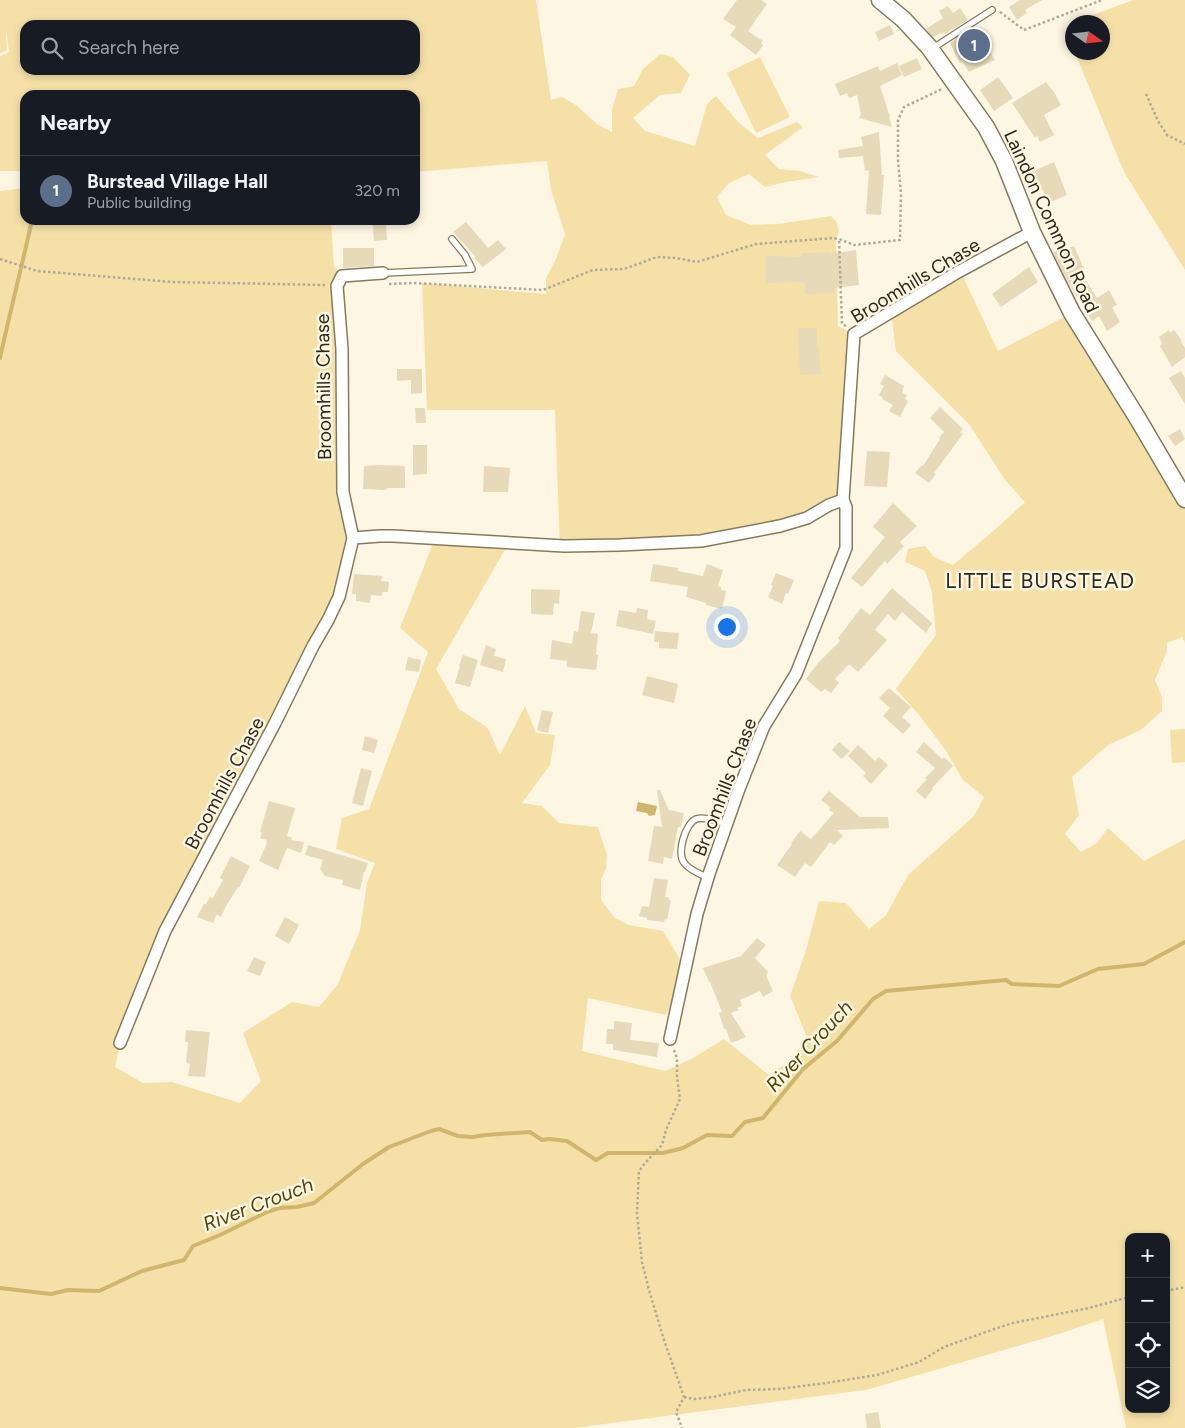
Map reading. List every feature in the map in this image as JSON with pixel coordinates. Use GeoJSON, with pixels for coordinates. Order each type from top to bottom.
{"type":"FeatureCollection","features":[{"type":"Feature","properties":{"kind":"street","name":"Laindon Common Road"},"geometry":{"type":"LineString","coordinates":[[880,0],[903,19],[931,49],[986,127],[1004,161],[1032,232],[1072,313],[1185,499]]}},
{"type":"Feature","properties":{"kind":"street","name":"Broomhills Chase"},"geometry":{"type":"LineString","coordinates":[[670,1039],[697,914],[727,824],[764,726],[796,674],[846,548],[846,506],[843,500],[854,334],[958,272],[1032,232]]}},
{"type":"Feature","properties":{"kind":"street","name":"Broomhills Chase"},"geometry":{"type":"LineString","coordinates":[[120,1043],[165,931],[328,620],[341,588],[353,538],[343,492],[342,349],[337,286],[342,276],[383,273]]}},
{"type":"Feature","properties":{"kind":"street"},"geometry":{"type":"LineString","coordinates":[[353,538],[393,536],[564,546],[701,541],[780,526],[807,518],[829,505],[843,500]]}},
{"type":"Feature","properties":{"kind":"lane"},"geometry":{"type":"LineString","coordinates":[[931,49],[992,10]]}},
{"type":"Feature","properties":{"kind":"lane"},"geometry":{"type":"LineString","coordinates":[[383,273],[472,269],[465,255],[452,239]]}},
{"type":"Feature","properties":{"kind":"lane"},"geometry":{"type":"LineString","coordinates":[[708,878],[684,863],[681,853],[683,840],[690,824],[701,818],[727,824]]}},
{"type":"Feature","properties":{"kind":"path"},"geometry":{"type":"LineString","coordinates":[[992,10],[997,9],[1024,30],[1102,0]]}},
{"type":"Feature","properties":{"kind":"path"},"geometry":{"type":"LineString","coordinates":[[854,334],[842,324],[839,239],[854,245],[900,240],[898,120],[904,107],[955,82]]}},
{"type":"Feature","properties":{"kind":"path"},"geometry":{"type":"LineString","coordinates":[[1146,94],[1158,121],[1167,135],[1185,144]]}},
{"type":"Feature","properties":{"kind":"path"},"geometry":{"type":"LineString","coordinates":[[0,259],[27,267]]}},
{"type":"Feature","properties":{"kind":"path"},"geometry":{"type":"LineString","coordinates":[[670,1039],[677,1058],[680,1099],[666,1130],[662,1146],[639,1171],[638,1214],[642,1262],[664,1340],[684,1398],[676,1412],[682,1428]]}},
{"type":"Feature","properties":{"kind":"path"},"geometry":{"type":"LineString","coordinates":[[1170,1290],[1185,1287]]}},
{"type":"Feature","properties":{"kind":"path"},"geometry":{"type":"LineString","coordinates":[[684,1398],[714,1398],[746,1390],[780,1389],[826,1384],[877,1375],[919,1362],[944,1347],[997,1328],[1090,1308],[1125,1298]]}},
{"type":"Feature","properties":{"kind":"shaded area"},"geometry":{"type":"Polygon","coordinates":[[[0,0],[536,0],[551,100],[562,97],[576,105],[597,124],[612,132],[612,109],[618,89],[634,86],[643,69],[660,54],[673,57],[690,75],[681,93],[660,95],[633,118],[645,131],[695,146],[707,104],[716,96],[738,122],[758,138],[797,122],[803,127],[765,155],[779,169],[800,171],[819,177],[765,187],[749,174],[729,183],[717,197],[726,215],[751,225],[779,224],[831,216],[837,223],[839,232],[836,239],[838,326],[854,334],[843,500],[807,518],[701,541],[560,550],[555,410],[427,410],[422,283],[546,294],[546,278],[556,259],[565,234],[551,190],[547,161],[420,172],[420,90],[20,90],[20,171],[0,171],[0,56],[9,52],[6,30],[7,50],[0,53],[0,0]]]}},
{"type":"Feature","properties":{"kind":"shaded area"},"geometry":{"type":"Polygon","coordinates":[[[1133,0],[1185,0],[1185,270],[1124,172],[1078,60],[1110,60],[1110,15],[1093,15],[1133,0]]]}},
{"type":"Feature","properties":{"kind":"shaded area"},"geometry":{"type":"Polygon","coordinates":[[[760,57],[790,117],[756,133],[727,73],[760,57]]]}},
{"type":"Feature","properties":{"kind":"shaded area"},"geometry":{"type":"Polygon","coordinates":[[[20,189],[20,225],[26,225],[25,230],[26,225],[331,225],[334,266],[342,276],[343,492],[353,538],[345,546],[331,605],[195,877],[120,1043],[115,1067],[143,1083],[172,1082],[240,1103],[261,1081],[243,1033],[292,1002],[319,1007],[338,984],[360,930],[367,883],[375,863],[336,849],[342,818],[369,809],[428,652],[400,628],[435,538],[509,543],[436,669],[459,709],[488,728],[500,755],[525,706],[536,733],[555,735],[550,765],[522,803],[542,806],[559,823],[598,827],[607,855],[606,869],[601,879],[601,900],[615,918],[629,925],[663,931],[686,969],[666,1015],[588,998],[582,1051],[665,1071],[693,1058],[724,1039],[769,1075],[789,1061],[809,1042],[790,996],[806,950],[819,901],[846,903],[869,929],[886,915],[908,875],[974,816],[984,797],[963,780],[946,751],[920,716],[896,689],[936,635],[932,592],[925,571],[905,562],[908,549],[925,546],[934,557],[953,565],[1025,502],[1005,480],[969,424],[896,351],[890,306],[958,266],[998,351],[1072,313],[1185,500],[1185,643],[1182,637],[1167,643],[1167,651],[1155,680],[1162,697],[1162,711],[1141,730],[1108,745],[1072,777],[1079,815],[1065,834],[1081,852],[1097,843],[1108,828],[1144,861],[1185,839],[1185,1428],[1126,1428],[1103,1319],[1059,1334],[866,1390],[574,1428],[0,1428],[0,191],[20,189]]]}},
{"type":"Feature","properties":{"kind":"shaded area"},"geometry":{"type":"Polygon","coordinates":[[[1185,729],[1185,762],[1172,763],[1170,730],[1185,729]]]}},
{"type":"Feature","properties":{"kind":"shaded area"},"geometry":{"type":"Polygon","coordinates":[[[638,802],[657,806],[655,815],[649,816],[647,813],[636,811],[638,802]]]}},
{"type":"Feature","properties":{"kind":"building"},"geometry":{"type":"Polygon","coordinates":[[[737,0],[761,0],[767,4],[748,31],[763,41],[761,43],[763,45],[756,55],[730,35],[736,27],[723,19],[737,0]]]}},
{"type":"Feature","properties":{"kind":"building"},"geometry":{"type":"Polygon","coordinates":[[[1020,0],[1042,0],[1025,10],[1027,13],[1017,20],[1009,7],[1020,0]]]}},
{"type":"Feature","properties":{"kind":"building"},"geometry":{"type":"Polygon","coordinates":[[[948,6],[953,13],[960,8],[968,20],[945,34],[944,32],[933,37],[926,29],[943,18],[939,11],[948,6]]]}},
{"type":"Feature","properties":{"kind":"building"},"geometry":{"type":"Polygon","coordinates":[[[890,25],[894,34],[879,41],[875,32],[890,25]]]}},
{"type":"Feature","properties":{"kind":"building"},"geometry":{"type":"Polygon","coordinates":[[[972,28],[975,32],[978,31],[995,60],[969,72],[962,61],[960,63],[950,43],[972,28]]]}},
{"type":"Feature","properties":{"kind":"building"},"geometry":{"type":"Polygon","coordinates":[[[917,58],[922,69],[904,77],[899,66],[917,58]]]}},
{"type":"Feature","properties":{"kind":"building"},"geometry":{"type":"Polygon","coordinates":[[[897,63],[902,75],[880,86],[892,127],[859,118],[861,114],[857,95],[849,98],[847,93],[840,96],[835,84],[878,66],[880,71],[897,63]]]}},
{"type":"Feature","properties":{"kind":"building"},"geometry":{"type":"Polygon","coordinates":[[[998,77],[1013,98],[994,111],[980,90],[998,77]]]}},
{"type":"Feature","properties":{"kind":"building"},"geometry":{"type":"Polygon","coordinates":[[[1046,82],[1061,105],[1044,115],[1054,135],[1040,142],[1037,136],[1035,138],[1012,103],[1046,82]]]}},
{"type":"Feature","properties":{"kind":"building"},"geometry":{"type":"Polygon","coordinates":[[[879,132],[882,175],[884,175],[881,215],[866,214],[869,170],[865,171],[863,156],[839,158],[838,150],[863,146],[861,137],[879,132]]]}},
{"type":"Feature","properties":{"kind":"building"},"geometry":{"type":"Polygon","coordinates":[[[1054,162],[1067,195],[1048,203],[1043,190],[1039,191],[1031,172],[1054,162]]]}},
{"type":"Feature","properties":{"kind":"building"},"geometry":{"type":"Polygon","coordinates":[[[466,222],[488,248],[498,240],[506,249],[483,267],[453,232],[466,222]]]}},
{"type":"Feature","properties":{"kind":"building"},"geometry":{"type":"Polygon","coordinates":[[[373,225],[386,225],[387,240],[374,241],[373,225]]]}},
{"type":"Feature","properties":{"kind":"building"},"geometry":{"type":"Polygon","coordinates":[[[1074,246],[1084,269],[1080,271],[1097,298],[1109,290],[1117,305],[1112,307],[1120,322],[1107,331],[1099,316],[1092,321],[1066,279],[1053,253],[1064,247],[1074,246]]]}},
{"type":"Feature","properties":{"kind":"building"},"geometry":{"type":"Polygon","coordinates":[[[343,248],[374,248],[374,266],[343,268],[343,248]]]}},
{"type":"Feature","properties":{"kind":"building"},"geometry":{"type":"Polygon","coordinates":[[[856,250],[859,285],[834,288],[834,293],[805,295],[805,283],[803,282],[766,283],[765,256],[802,257],[802,253],[830,252],[830,254],[856,250]]]}},
{"type":"Feature","properties":{"kind":"building"},"geometry":{"type":"Polygon","coordinates":[[[1029,267],[1038,282],[1001,307],[992,294],[1029,267]]]}},
{"type":"Feature","properties":{"kind":"building"},"geometry":{"type":"Polygon","coordinates":[[[798,328],[817,328],[817,349],[819,349],[821,374],[800,375],[798,328]]]}},
{"type":"Feature","properties":{"kind":"building"},"geometry":{"type":"Polygon","coordinates":[[[1169,330],[1170,333],[1174,330],[1185,348],[1185,357],[1172,367],[1160,346],[1162,343],[1159,337],[1169,330]]]}},
{"type":"Feature","properties":{"kind":"building"},"geometry":{"type":"Polygon","coordinates":[[[397,369],[422,369],[422,393],[411,394],[411,380],[397,381],[397,369]]]}},
{"type":"Feature","properties":{"kind":"building"},"geometry":{"type":"Polygon","coordinates":[[[1181,371],[1185,378],[1185,404],[1169,378],[1181,371]]]}},
{"type":"Feature","properties":{"kind":"building"},"geometry":{"type":"Polygon","coordinates":[[[885,375],[904,386],[902,393],[907,395],[905,399],[908,401],[900,417],[889,411],[893,405],[882,399],[879,395],[884,386],[880,384],[885,375]]]}},
{"type":"Feature","properties":{"kind":"building"},"geometry":{"type":"Polygon","coordinates":[[[940,407],[963,429],[960,432],[963,434],[934,473],[936,474],[929,483],[915,473],[923,466],[944,432],[930,418],[940,407]]]}},
{"type":"Feature","properties":{"kind":"building"},"geometry":{"type":"Polygon","coordinates":[[[415,408],[425,408],[426,423],[416,423],[415,408]]]}},
{"type":"Feature","properties":{"kind":"building"},"geometry":{"type":"Polygon","coordinates":[[[1180,429],[1185,439],[1175,446],[1168,436],[1180,429]]]}},
{"type":"Feature","properties":{"kind":"building"},"geometry":{"type":"Polygon","coordinates":[[[413,445],[427,445],[427,474],[413,475],[413,445]]]}},
{"type":"Feature","properties":{"kind":"building"},"geometry":{"type":"Polygon","coordinates":[[[867,451],[890,452],[887,487],[864,486],[867,451]]]}},
{"type":"Feature","properties":{"kind":"building"},"geometry":{"type":"Polygon","coordinates":[[[364,466],[405,466],[405,488],[387,488],[386,490],[363,489],[364,466]]]}},
{"type":"Feature","properties":{"kind":"building"},"geometry":{"type":"Polygon","coordinates":[[[484,466],[510,468],[508,492],[483,492],[484,466]]]}},
{"type":"Feature","properties":{"kind":"building"},"geometry":{"type":"Polygon","coordinates":[[[893,503],[917,526],[900,542],[904,546],[887,564],[885,561],[862,587],[851,578],[885,537],[873,527],[893,503]]]}},
{"type":"Feature","properties":{"kind":"building"},"geometry":{"type":"Polygon","coordinates":[[[653,564],[678,568],[678,571],[703,576],[707,564],[723,570],[718,586],[721,587],[721,590],[726,591],[722,609],[686,597],[688,587],[650,581],[653,564]]]}},
{"type":"Feature","properties":{"kind":"building"},"geometry":{"type":"Polygon","coordinates":[[[776,573],[794,580],[782,604],[768,597],[776,573]]]}},
{"type":"Feature","properties":{"kind":"building"},"geometry":{"type":"Polygon","coordinates":[[[354,574],[382,576],[381,581],[389,582],[388,592],[382,592],[382,596],[371,595],[370,603],[356,601],[356,594],[352,594],[354,574]]]}},
{"type":"Feature","properties":{"kind":"building"},"geometry":{"type":"Polygon","coordinates":[[[892,588],[932,623],[926,633],[902,612],[895,621],[888,614],[875,630],[887,640],[858,672],[849,664],[835,679],[839,683],[831,693],[825,689],[821,692],[806,679],[818,663],[840,641],[838,638],[861,608],[870,615],[892,588]]]}},
{"type":"Feature","properties":{"kind":"building"},"geometry":{"type":"Polygon","coordinates":[[[531,589],[560,590],[559,604],[554,603],[553,615],[531,614],[531,589]]]}},
{"type":"Feature","properties":{"kind":"building"},"geometry":{"type":"Polygon","coordinates":[[[637,608],[648,610],[647,619],[656,621],[653,634],[616,626],[619,610],[636,613],[637,608]]]}},
{"type":"Feature","properties":{"kind":"building"},"geometry":{"type":"Polygon","coordinates":[[[581,611],[595,613],[591,633],[598,634],[596,670],[567,667],[567,661],[550,659],[552,640],[572,644],[574,631],[578,632],[581,611]]]}},
{"type":"Feature","properties":{"kind":"building"},"geometry":{"type":"Polygon","coordinates":[[[655,631],[679,633],[677,649],[659,648],[659,642],[654,642],[655,631]]]}},
{"type":"Feature","properties":{"kind":"building"},"geometry":{"type":"Polygon","coordinates":[[[486,645],[496,649],[494,656],[506,659],[503,672],[480,665],[486,645]]]}},
{"type":"Feature","properties":{"kind":"building"},"geometry":{"type":"Polygon","coordinates":[[[463,655],[478,660],[470,687],[455,683],[463,655]]]}},
{"type":"Feature","properties":{"kind":"building"},"geometry":{"type":"Polygon","coordinates":[[[408,657],[421,660],[419,672],[405,670],[408,657]]]}},
{"type":"Feature","properties":{"kind":"building"},"geometry":{"type":"Polygon","coordinates":[[[647,676],[678,684],[674,703],[642,695],[647,676]]]}},
{"type":"Feature","properties":{"kind":"building"},"geometry":{"type":"Polygon","coordinates":[[[889,688],[911,707],[902,717],[911,725],[903,734],[883,716],[890,708],[879,698],[889,688]]]}},
{"type":"Feature","properties":{"kind":"building"},"geometry":{"type":"Polygon","coordinates":[[[542,710],[553,712],[548,733],[537,730],[542,710]]]}},
{"type":"Feature","properties":{"kind":"building"},"geometry":{"type":"Polygon","coordinates":[[[365,736],[378,740],[374,753],[362,750],[365,736]]]}},
{"type":"Feature","properties":{"kind":"building"},"geometry":{"type":"Polygon","coordinates":[[[839,742],[850,751],[841,759],[832,750],[839,742]]]}},
{"type":"Feature","properties":{"kind":"building"},"geometry":{"type":"Polygon","coordinates":[[[924,742],[942,759],[944,757],[953,766],[932,788],[925,799],[916,791],[935,768],[916,752],[924,742]]]}},
{"type":"Feature","properties":{"kind":"building"},"geometry":{"type":"Polygon","coordinates":[[[858,745],[875,761],[879,757],[888,765],[871,784],[863,776],[866,773],[848,756],[858,745]]]}},
{"type":"Feature","properties":{"kind":"building"},"geometry":{"type":"Polygon","coordinates":[[[361,768],[372,771],[363,806],[352,803],[361,768]]]}},
{"type":"Feature","properties":{"kind":"building"},"geometry":{"type":"Polygon","coordinates":[[[657,790],[660,790],[669,810],[684,813],[681,827],[678,827],[672,859],[664,857],[663,864],[648,861],[654,826],[662,827],[657,790]]]}},
{"type":"Feature","properties":{"kind":"building"},"geometry":{"type":"Polygon","coordinates":[[[829,791],[860,817],[888,817],[889,828],[837,830],[843,836],[834,845],[830,842],[811,867],[805,863],[795,877],[777,865],[800,831],[811,839],[834,813],[821,800],[829,791]]]}},
{"type":"Feature","properties":{"kind":"building"},"geometry":{"type":"Polygon","coordinates":[[[269,801],[295,808],[287,836],[292,838],[291,840],[304,842],[301,853],[287,848],[278,870],[259,861],[267,843],[267,840],[260,838],[262,833],[260,832],[269,801]]]}},
{"type":"Feature","properties":{"kind":"building"},"geometry":{"type":"Polygon","coordinates":[[[308,845],[368,863],[360,890],[342,885],[343,880],[325,876],[320,869],[323,860],[305,855],[308,845]]]}},
{"type":"Feature","properties":{"kind":"building"},"geometry":{"type":"Polygon","coordinates":[[[231,856],[250,866],[239,888],[226,906],[221,917],[217,914],[213,923],[197,917],[204,904],[206,904],[210,897],[213,898],[223,880],[220,878],[231,856]]]}},
{"type":"Feature","properties":{"kind":"building"},"geometry":{"type":"Polygon","coordinates":[[[654,878],[668,880],[665,897],[671,900],[667,920],[665,919],[664,922],[647,920],[647,918],[639,916],[642,906],[649,907],[654,878]]]}},
{"type":"Feature","properties":{"kind":"building"},"geometry":{"type":"Polygon","coordinates":[[[285,917],[299,925],[289,944],[275,936],[285,917]]]}},
{"type":"Feature","properties":{"kind":"building"},"geometry":{"type":"Polygon","coordinates":[[[757,938],[766,945],[755,958],[768,972],[766,975],[773,991],[763,997],[760,991],[740,1000],[742,1006],[737,1008],[739,1010],[731,1013],[746,1037],[731,1043],[719,1013],[722,1012],[703,968],[741,956],[757,938]]]}},
{"type":"Feature","properties":{"kind":"building"},"geometry":{"type":"Polygon","coordinates":[[[254,957],[266,962],[260,976],[247,971],[254,957]]]}},
{"type":"Feature","properties":{"kind":"building"},"geometry":{"type":"Polygon","coordinates":[[[614,1021],[632,1023],[630,1040],[659,1043],[657,1057],[613,1050],[613,1044],[606,1044],[607,1029],[614,1029],[614,1021]]]}},
{"type":"Feature","properties":{"kind":"building"},"geometry":{"type":"Polygon","coordinates":[[[186,1030],[210,1032],[205,1077],[188,1076],[190,1064],[186,1063],[188,1042],[185,1042],[186,1030]]]}},
{"type":"Feature","properties":{"kind":"building"},"geometry":{"type":"Polygon","coordinates":[[[878,1412],[881,1428],[867,1428],[865,1414],[878,1412]]]}},
{"type":"Feature","properties":{"kind":"waterway"},"geometry":{"type":"LineString","coordinates":[[0,358],[31,225]]}},
{"type":"Feature","properties":{"kind":"waterway","name":"River Crouch"},"geometry":{"type":"LineString","coordinates":[[0,1288],[51,1294],[68,1290],[99,1291],[142,1271],[184,1260],[193,1246],[267,1212],[279,1208],[297,1207],[314,1203],[363,1164],[389,1147],[439,1129],[458,1136],[472,1137],[530,1132],[542,1140],[567,1141],[596,1160],[608,1153],[663,1153],[683,1148],[707,1135],[732,1136],[745,1122],[763,1118],[803,1069],[837,1041],[873,999],[886,991],[1006,980],[1012,984],[1059,986],[1098,969],[1144,964],[1185,942]]}},
{"type":"Feature","properties":{"kind":"place","name":"Burstead Village Hall"},"geometry":{"type":"Point","coordinates":[974,45]}},
{"type":"Feature","properties":{"kind":"district","name":"LITTLE BURSTEAD"},"geometry":{"type":"Point","coordinates":[1040,581]}}]}
